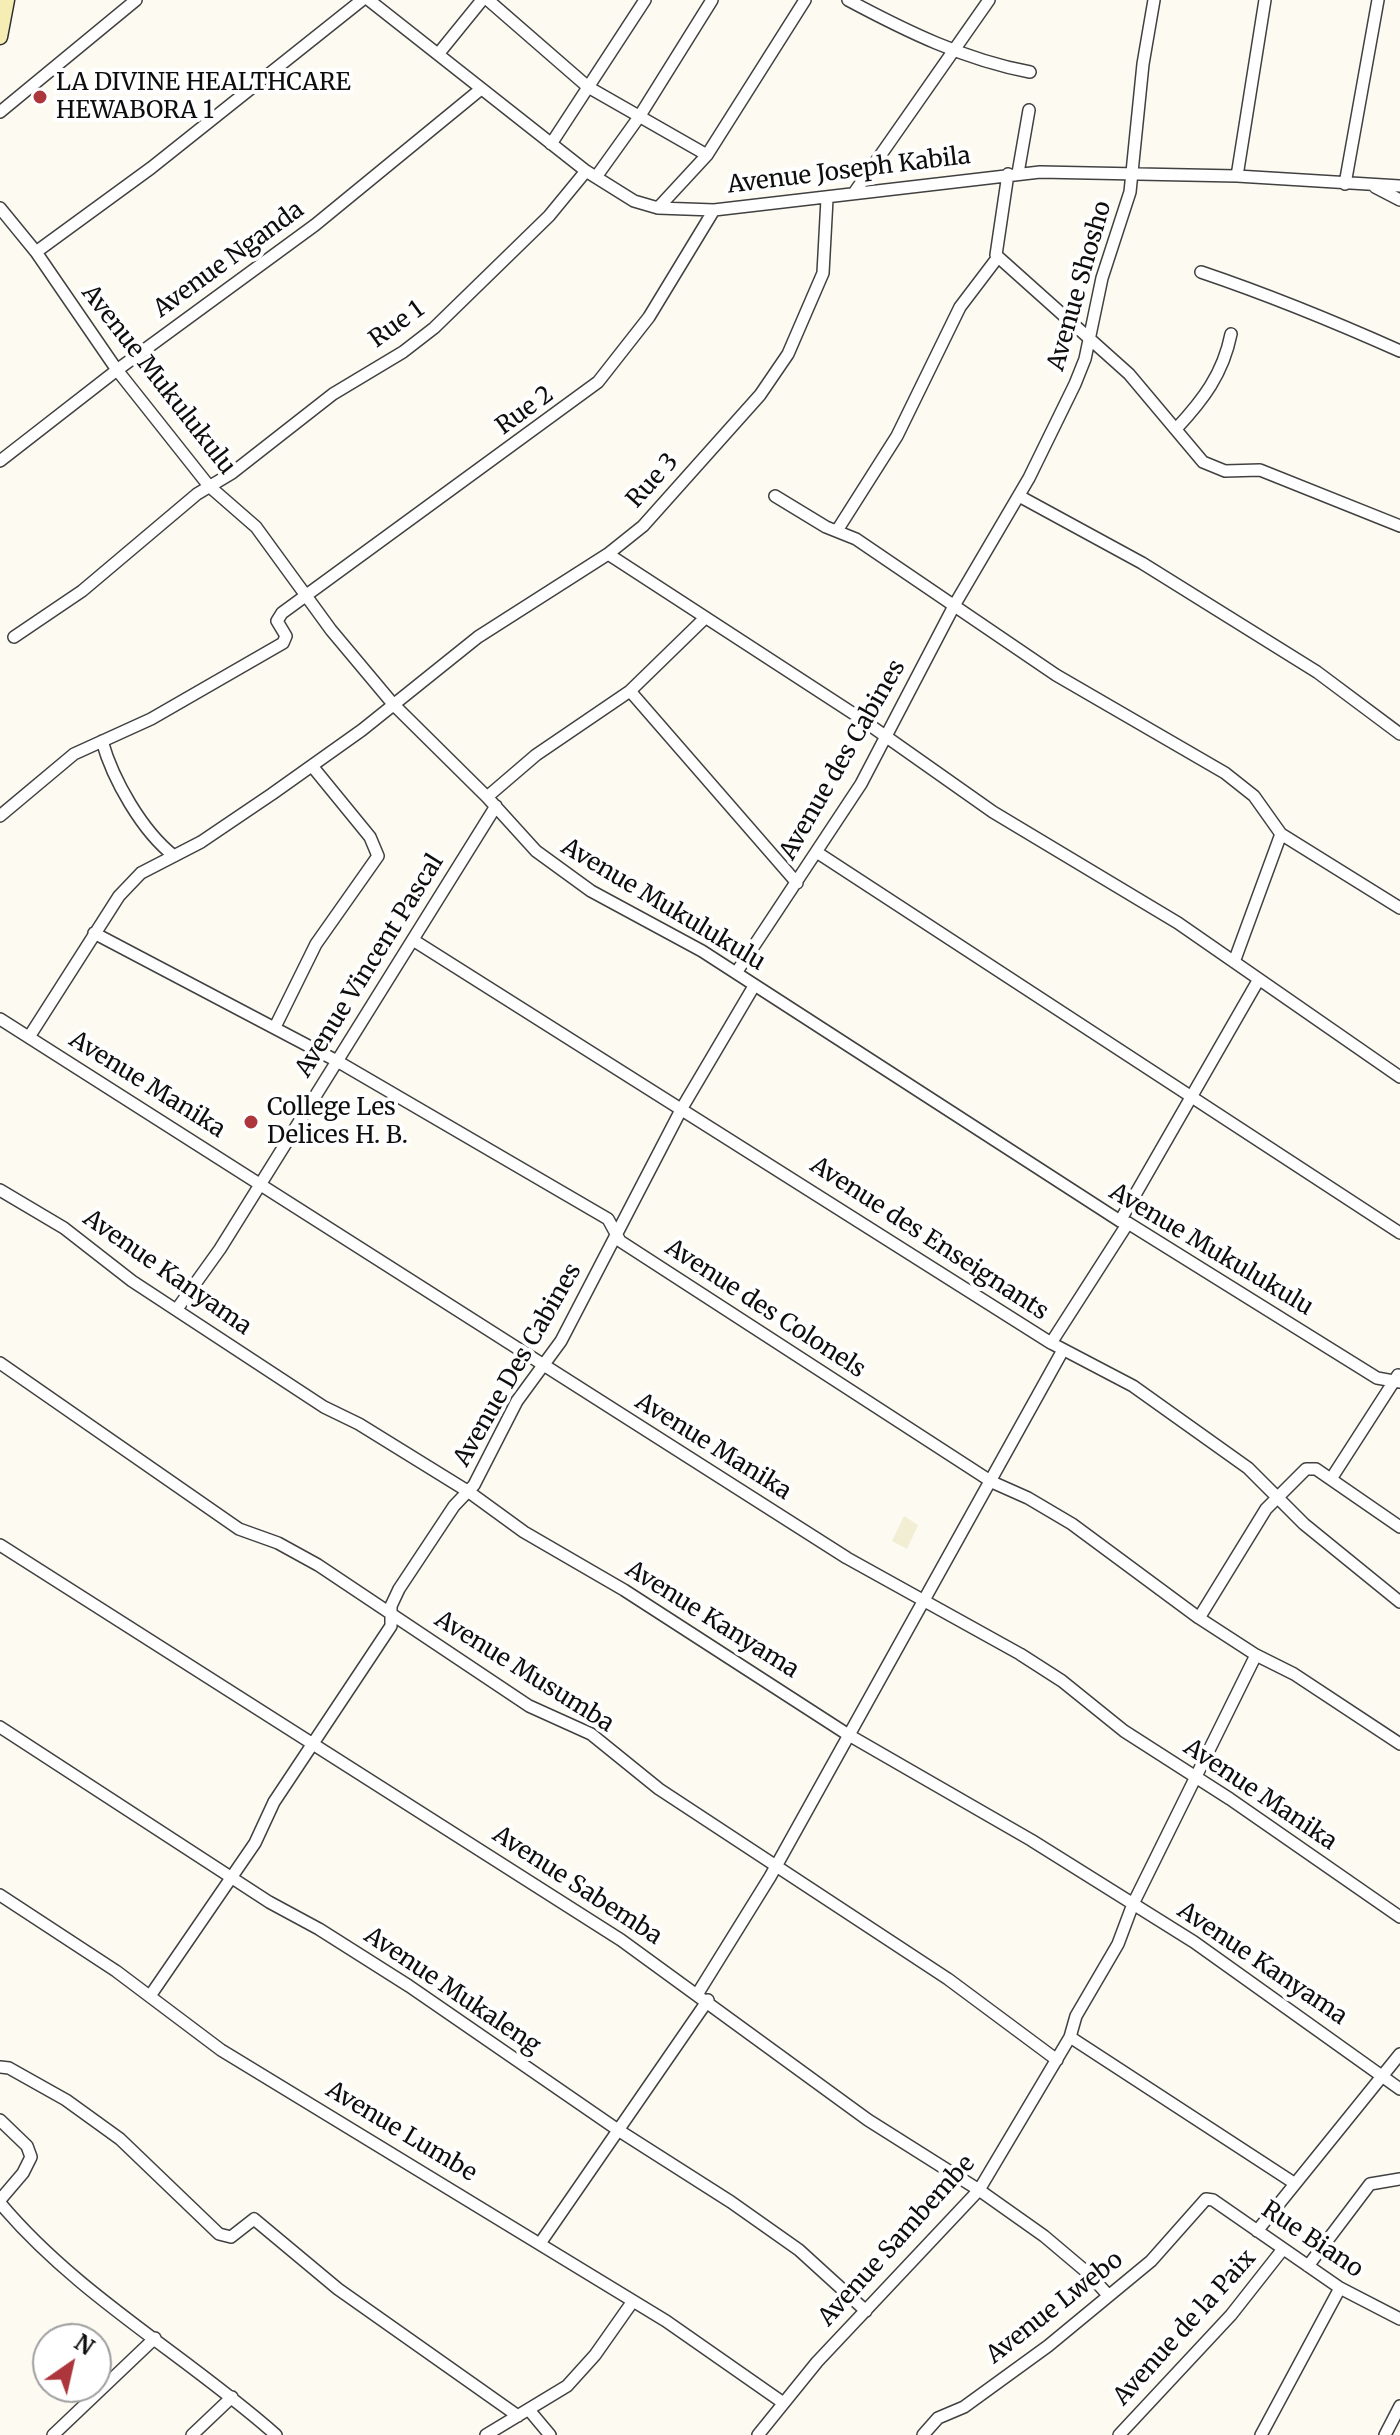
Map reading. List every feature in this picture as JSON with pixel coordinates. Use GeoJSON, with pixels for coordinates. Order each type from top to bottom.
{"type":"FeatureCollection","features":[{"type":"Feature","properties":{"kind":"street"},"geometry":{"type":"LineString","coordinates":[[0,34],[7,0]]}},
{"type":"Feature","properties":{"kind":"street"},"geometry":{"type":"LineString","coordinates":[[0,112],[136,0]]}},
{"type":"Feature","properties":{"kind":"street"},"geometry":{"type":"LineString","coordinates":[[36,252],[151,168],[362,0]]}},
{"type":"Feature","properties":{"kind":"street","name":"Avenue Joseph Kabila"},"geometry":{"type":"LineString","coordinates":[[369,0],[591,174],[634,201],[658,208],[714,210],[827,199],[1013,173],[1132,172],[1371,185],[1400,200]]}},
{"type":"Feature","properties":{"kind":"street"},"geometry":{"type":"LineString","coordinates":[[439,53],[485,0],[588,87],[707,155]]}},
{"type":"Feature","properties":{"kind":"street"},"geometry":{"type":"LineString","coordinates":[[551,144],[645,0]]}},
{"type":"Feature","properties":{"kind":"street","name":"Rue 1"},"geometry":{"type":"LineString","coordinates":[[14,637],[82,591],[209,486],[232,473],[333,394],[403,352],[434,328],[591,174],[639,117],[712,0]]}},
{"type":"Feature","properties":{"kind":"street"},"geometry":{"type":"LineString","coordinates":[[658,208],[707,155],[805,0]]}},
{"type":"Feature","properties":{"kind":"street"},"geometry":{"type":"LineString","coordinates":[[848,0],[951,50],[993,65],[1030,72]]}},
{"type":"Feature","properties":{"kind":"street"},"geometry":{"type":"LineString","coordinates":[[854,193],[951,50],[989,0]]}},
{"type":"Feature","properties":{"kind":"street","name":"Avenue Shosho"},"geometry":{"type":"LineString","coordinates":[[955,604],[1019,496],[1075,384],[1102,278],[1123,219],[1154,0]]}},
{"type":"Feature","properties":{"kind":"street"},"geometry":{"type":"LineString","coordinates":[[1237,176],[1265,0]]}},
{"type":"Feature","properties":{"kind":"street"},"geometry":{"type":"LineString","coordinates":[[1345,184],[1378,0]]}},
{"type":"Feature","properties":{"kind":"street","name":"Avenue Nganda"},"geometry":{"type":"LineString","coordinates":[[0,461],[117,370],[315,225],[481,89]]}},
{"type":"Feature","properties":{"kind":"street"},"geometry":{"type":"LineString","coordinates":[[1029,110],[994,248],[998,257],[1129,374],[1194,455],[1215,469],[1260,470],[1400,526]]}},
{"type":"Feature","properties":{"kind":"street"},"geometry":{"type":"LineString","coordinates":[[1371,185],[1400,186]]}},
{"type":"Feature","properties":{"kind":"street","name":"Rue 3"},"geometry":{"type":"LineString","coordinates":[[29,1037],[126,885],[201,842],[312,766],[490,628],[608,554],[643,526],[744,414],[788,354],[823,273],[827,199]]}},
{"type":"Feature","properties":{"kind":"street","name":"Avenue Mukulukulu"},"geometry":{"type":"LineString","coordinates":[[0,208],[36,252],[117,370],[209,486],[256,527],[306,596],[393,704],[492,801],[536,851],[570,878],[736,973],[1124,1222],[1377,1378],[1398,1378]]}},
{"type":"Feature","properties":{"kind":"street","name":"Rue 2"},"geometry":{"type":"LineString","coordinates":[[102,741],[151,719],[283,643],[286,636],[278,618],[598,382],[649,317],[714,210]]}},
{"type":"Feature","properties":{"kind":"street"},"geometry":{"type":"LineString","coordinates":[[838,529],[897,436],[960,307],[998,257]]}},
{"type":"Feature","properties":{"kind":"street"},"geometry":{"type":"LineString","coordinates":[[1201,272],[1280,299],[1316,318],[1400,351]]}},
{"type":"Feature","properties":{"kind":"street"},"geometry":{"type":"LineString","coordinates":[[1176,429],[1226,362],[1231,334]]}},
{"type":"Feature","properties":{"kind":"street"},"geometry":{"type":"LineString","coordinates":[[775,496],[826,527],[838,529],[1077,688],[1241,784],[1281,834],[1400,908]]}},
{"type":"Feature","properties":{"kind":"street"},"geometry":{"type":"LineString","coordinates":[[1019,496],[1086,530],[1317,672],[1400,734]]}},
{"type":"Feature","properties":{"kind":"street"},"geometry":{"type":"LineString","coordinates":[[608,554],[883,735],[993,812],[1111,881],[1234,962],[1400,1077]]}},
{"type":"Feature","properties":{"kind":"street","name":"Avenue des Cabines"},"geometry":{"type":"LineString","coordinates":[[736,973],[861,784],[883,735],[955,604]]}},
{"type":"Feature","properties":{"kind":"street","name":"Avenue Vincent Pascal"},"geometry":{"type":"LineString","coordinates":[[177,1309],[413,940],[492,801],[536,755],[630,691],[705,618]]}},
{"type":"Feature","properties":{"kind":"street"},"geometry":{"type":"LineString","coordinates":[[630,691],[797,883]]}},
{"type":"Feature","properties":{"kind":"street"},"geometry":{"type":"LineString","coordinates":[[0,816],[74,754],[102,741],[108,763],[143,823],[174,856]]}},
{"type":"Feature","properties":{"kind":"street"},"geometry":{"type":"LineString","coordinates":[[275,1027],[316,944],[378,856],[370,837],[312,766]]}},
{"type":"Feature","properties":{"kind":"street"},"geometry":{"type":"LineString","coordinates":[[1234,962],[1281,834]]}},
{"type":"Feature","properties":{"kind":"street"},"geometry":{"type":"LineString","coordinates":[[818,853],[1400,1233]]}},
{"type":"Feature","properties":{"kind":"street","name":"Avenue des Colonels"},"geometry":{"type":"LineString","coordinates":[[94,933],[337,1061],[608,1219],[620,1241],[992,1482],[1028,1498],[1072,1524],[1199,1618],[1256,1655],[1294,1674],[1400,1744]]}},
{"type":"Feature","properties":{"kind":"street","name":"Avenue des Enseignants"},"geometry":{"type":"LineString","coordinates":[[413,940],[1051,1343],[1133,1386],[1248,1468],[1304,1524],[1400,1602]]}},
{"type":"Feature","properties":{"kind":"street"},"geometry":{"type":"LineString","coordinates":[[1051,1343],[1124,1222],[1259,979]]}},
{"type":"Feature","properties":{"kind":"street","name":"Avenue Des Cabines"},"geometry":{"type":"LineString","coordinates":[[150,1996],[255,1843],[274,1802],[391,1626],[393,1601],[409,1572],[454,1506],[469,1492],[517,1401],[561,1341],[682,1108],[754,986]]}},
{"type":"Feature","properties":{"kind":"street","name":"Avenue Manika"},"geometry":{"type":"LineString","coordinates":[[0,1019],[261,1182],[847,1558],[1020,1654],[1062,1681],[1124,1731],[1400,1917]]}},
{"type":"Feature","properties":{"kind":"street","name":"Avenue Kanyama"},"geometry":{"type":"LineString","coordinates":[[0,1190],[64,1228],[132,1281],[324,1407],[359,1424],[469,1492],[524,1532],[624,1590],[847,1734],[1133,1904],[1271,1994],[1400,2089]]}},
{"type":"Feature","properties":{"kind":"street"},"geometry":{"type":"LineString","coordinates":[[541,2242],[618,2130],[703,1997],[1063,1350]]}},
{"type":"Feature","properties":{"kind":"street","name":"Avenue Musumba"},"geometry":{"type":"LineString","coordinates":[[0,1363],[239,1529],[278,1543],[318,1565],[529,1706],[591,1734],[659,1789],[948,1979],[1057,2060]]}},
{"type":"Feature","properties":{"kind":"street"},"geometry":{"type":"LineString","coordinates":[[1331,1479],[1398,1378]]}},
{"type":"Feature","properties":{"kind":"street"},"geometry":{"type":"LineString","coordinates":[[1199,1618],[1253,1529],[1278,1497],[1306,1469],[1316,1469],[1400,1527]]}},
{"type":"Feature","properties":{"kind":"street","name":"Avenue Sabemba"},"geometry":{"type":"LineString","coordinates":[[0,1545],[207,1674],[313,1746],[473,1844],[703,1997],[868,2120],[979,2190],[1064,2252],[1108,2295]]}},
{"type":"Feature","properties":{"kind":"street","name":"Avenue Sambembe"},"geometry":{"type":"LineString","coordinates":[[758,2435],[782,2402],[979,2190],[1070,2037],[1076,2016],[1118,1944],[1133,1904],[1256,1655]]}},
{"type":"Feature","properties":{"kind":"street","name":"Avenue Mukaleng"},"geometry":{"type":"LineString","coordinates":[[0,1727],[231,1877],[409,1986],[618,2130],[662,2155],[775,2233],[866,2311]]}},
{"type":"Feature","properties":{"kind":"street","name":"Avenue Lumbe"},"geometry":{"type":"LineString","coordinates":[[0,1895],[150,1996],[221,2050],[696,2339],[782,2402]]}},
{"type":"Feature","properties":{"kind":"street"},"geometry":{"type":"LineString","coordinates":[[1070,2037],[1294,2183]]}},
{"type":"Feature","properties":{"kind":"street","name":"Avenue de la Paix"},"geometry":{"type":"LineString","coordinates":[[1257,2231],[1400,2054]]}},
{"type":"Feature","properties":{"kind":"street"},"geometry":{"type":"LineString","coordinates":[[0,2067],[9,2068],[66,2100],[120,2139],[219,2234],[231,2237],[250,2220],[257,2220],[338,2289],[524,2413],[550,2435]]}},
{"type":"Feature","properties":{"kind":"street"},"geometry":{"type":"LineString","coordinates":[[0,2120],[27,2146],[31,2157],[23,2173],[0,2202],[21,2229],[276,2435]]}},
{"type":"Feature","properties":{"kind":"street"},"geometry":{"type":"LineString","coordinates":[[1308,2266],[1370,2184],[1400,2179]]}},
{"type":"Feature","properties":{"kind":"street","name":"Rue Biano"},"geometry":{"type":"LineString","coordinates":[[1202,2201],[1213,2200],[1340,2288],[1400,2319]]}},
{"type":"Feature","properties":{"kind":"street","name":"Avenue Lwebo"},"geometry":{"type":"LineString","coordinates":[[923,2435],[938,2418],[964,2407],[1028,2361],[1108,2295],[1158,2253],[1202,2201]]}},
{"type":"Feature","properties":{"kind":"street","name":"Avenue de la Paix"},"geometry":{"type":"LineString","coordinates":[[1119,2435],[1231,2315],[1283,2249]]}},
{"type":"Feature","properties":{"kind":"street"},"geometry":{"type":"LineString","coordinates":[[1261,2435],[1340,2288]]}},
{"type":"Feature","properties":{"kind":"street"},"geometry":{"type":"LineString","coordinates":[[486,2435],[550,2399],[583,2369],[633,2301]]}},
{"type":"Feature","properties":{"kind":"street"},"geometry":{"type":"LineString","coordinates":[[53,2435],[155,2338]]}},
{"type":"Feature","properties":{"kind":"street"},"geometry":{"type":"LineString","coordinates":[[192,2435],[232,2397]]}},
{"type":"Feature","properties":{"kind":"street"},"geometry":{"type":"LineString","coordinates":[[1385,2435],[1400,2406]]}},
{"type":"Feature","properties":{"kind":"shaded area"},"geometry":{"type":"Polygon","coordinates":[[[904,1516],[918,1525],[907,1549],[892,1541],[904,1516]]]}},
{"type":"Feature","properties":{"kind":"place","name":"LA DIVINE HEALTHCARE HEWABORA 1"},"geometry":{"type":"Point","coordinates":[40,97]}},
{"type":"Feature","properties":{"kind":"place","name":"College Les Delices H. B."},"geometry":{"type":"Point","coordinates":[251,1122]}}]}
